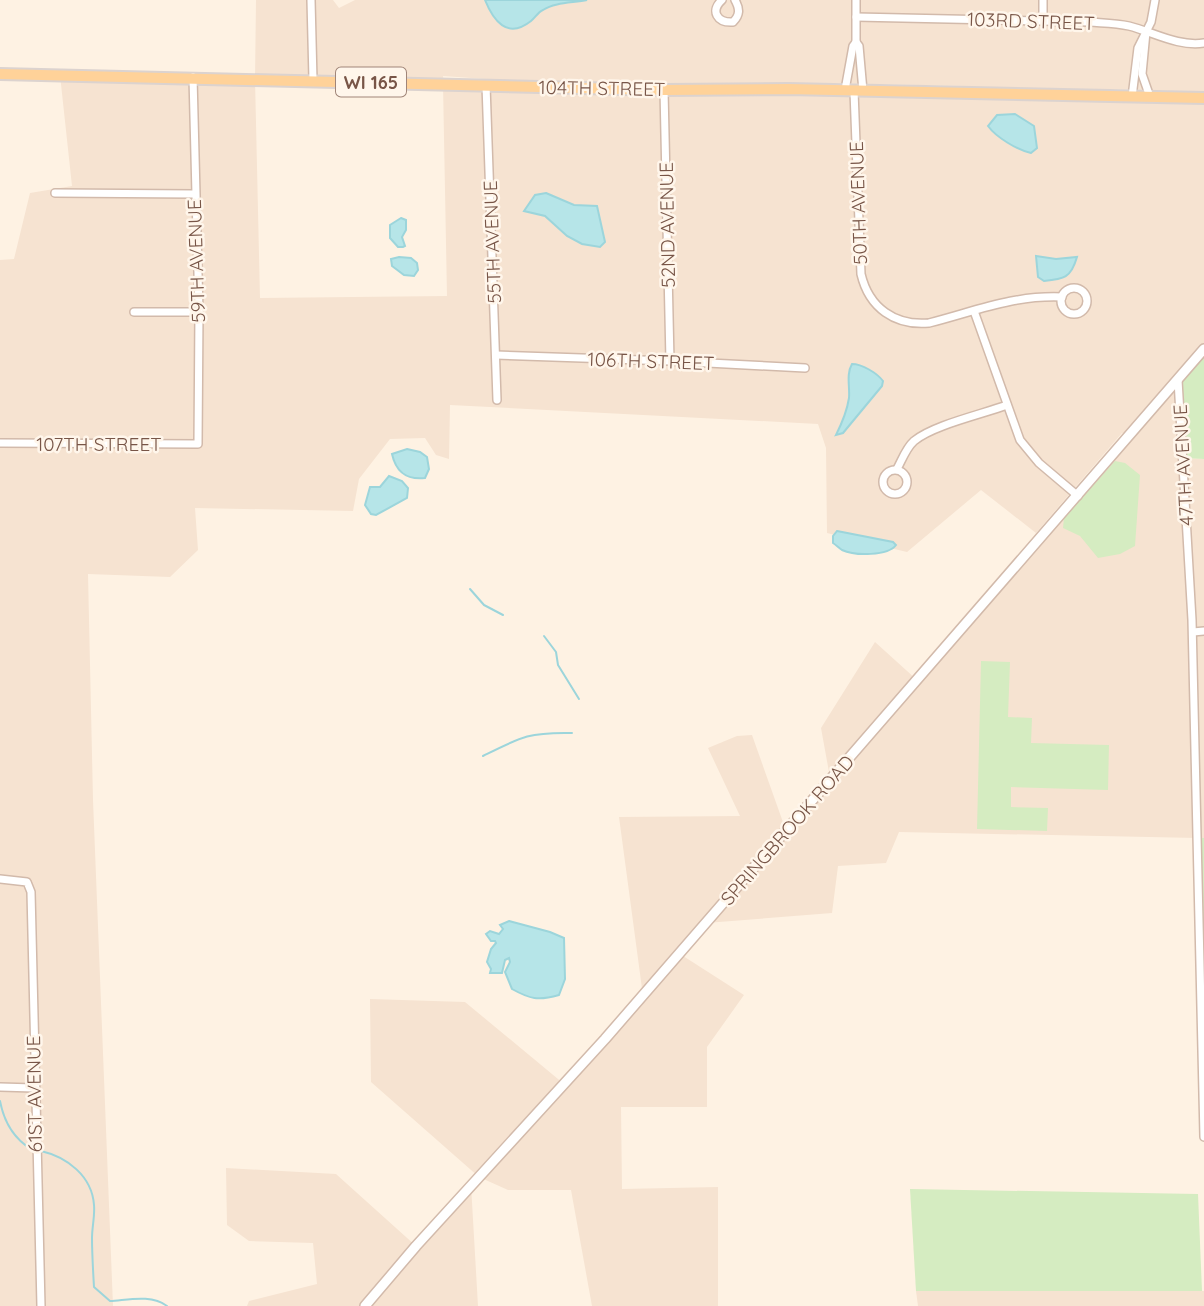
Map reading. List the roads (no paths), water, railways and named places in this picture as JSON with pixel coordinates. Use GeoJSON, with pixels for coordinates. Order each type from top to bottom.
{"type":"FeatureCollection","features":[{"type":"Feature","properties":{"kind":"main road","name":"104TH STREET"},"geometry":{"type":"LineString","coordinates":[[0,74],[664,90],[1204,98]]}},
{"type":"Feature","properties":{"kind":"street"},"geometry":{"type":"LineString","coordinates":[[311,0],[313,80]]}},
{"type":"Feature","properties":{"kind":"street"},"geometry":{"type":"LineString","coordinates":[[722,0],[716,5],[715,13],[718,19],[725,23],[733,22],[738,17],[740,10],[735,0]]}},
{"type":"Feature","properties":{"kind":"street"},"geometry":{"type":"LineString","coordinates":[[854,91],[859,46],[856,42],[856,0]]}},
{"type":"Feature","properties":{"kind":"street"},"geometry":{"type":"LineString","coordinates":[[1042,20],[1043,0]]}},
{"type":"Feature","properties":{"kind":"street"},"geometry":{"type":"LineString","coordinates":[[1132,97],[1136,57],[1140,41],[1151,22],[1155,0]]}},
{"type":"Feature","properties":{"kind":"street","name":"103RD STREET"},"geometry":{"type":"LineString","coordinates":[[856,17],[1042,20],[1127,25],[1184,43],[1204,43]]}},
{"type":"Feature","properties":{"kind":"street"},"geometry":{"type":"LineString","coordinates":[[1146,31],[1142,74],[1150,97]]}},
{"type":"Feature","properties":{"kind":"street"},"geometry":{"type":"LineString","coordinates":[[854,91],[853,46],[856,42]]}},
{"type":"Feature","properties":{"kind":"street","name":"59TH AVENUE"},"geometry":{"type":"LineString","coordinates":[[192,77],[199,312],[198,444]]}},
{"type":"Feature","properties":{"kind":"street","name":"55TH AVENUE"},"geometry":{"type":"LineString","coordinates":[[486,85],[497,400]]}},
{"type":"Feature","properties":{"kind":"street","name":"52ND AVENUE"},"geometry":{"type":"LineString","coordinates":[[664,90],[670,361]]}},
{"type":"Feature","properties":{"kind":"street","name":"50TH AVENUE"},"geometry":{"type":"LineString","coordinates":[[854,91],[863,283],[872,300],[887,315],[918,324],[974,311]]}},
{"type":"Feature","properties":{"kind":"street"},"geometry":{"type":"LineString","coordinates":[[55,192],[194,194]]}},
{"type":"Feature","properties":{"kind":"street"},"geometry":{"type":"LineString","coordinates":[[1062,297],[1032,296],[974,311],[1020,440],[1039,463],[1078,496]]}},
{"type":"Feature","properties":{"kind":"street"},"geometry":{"type":"LineString","coordinates":[[134,312],[199,312]]}},
{"type":"Feature","properties":{"kind":"street","name":"SPRINGBROOK ROAD"},"geometry":{"type":"LineString","coordinates":[[365,1306],[425,1236],[606,1039],[1204,349]]}},
{"type":"Feature","properties":{"kind":"street","name":"106TH STREET"},"geometry":{"type":"LineString","coordinates":[[496,355],[805,368]]}},
{"type":"Feature","properties":{"kind":"street","name":"47TH AVENUE"},"geometry":{"type":"LineString","coordinates":[[1178,380],[1195,620],[1193,632],[1204,1137]]}},
{"type":"Feature","properties":{"kind":"street"},"geometry":{"type":"LineString","coordinates":[[897,470],[907,449],[915,441],[933,431],[1007,405]]}},
{"type":"Feature","properties":{"kind":"street","name":"107TH STREET"},"geometry":{"type":"LineString","coordinates":[[0,443],[198,444]]}},
{"type":"Feature","properties":{"kind":"street"},"geometry":{"type":"LineString","coordinates":[[1193,632],[1204,631]]}},
{"type":"Feature","properties":{"kind":"street","name":"61ST AVENUE"},"geometry":{"type":"LineString","coordinates":[[0,879],[27,882],[31,892],[41,1306]]}},
{"type":"Feature","properties":{"kind":"street"},"geometry":{"type":"LineString","coordinates":[[0,1087],[34,1088]]}},
{"type":"Feature","properties":{"kind":"water"},"geometry":{"type":"Polygon","coordinates":[[[485,0],[587,0],[548,7],[531,21],[515,29],[502,25],[485,0]]]}},
{"type":"Feature","properties":{"kind":"water"},"geometry":{"type":"Polygon","coordinates":[[[1015,114],[1034,126],[1037,148],[1031,153],[1007,142],[988,126],[997,115],[1015,114]]]}},
{"type":"Feature","properties":{"kind":"water"},"geometry":{"type":"Polygon","coordinates":[[[546,193],[574,205],[597,206],[605,242],[600,247],[582,244],[567,236],[545,216],[524,211],[535,195],[546,193]]]}},
{"type":"Feature","properties":{"kind":"water"},"geometry":{"type":"Polygon","coordinates":[[[401,218],[406,220],[406,230],[402,237],[405,246],[398,247],[390,238],[390,225],[401,218]]]}},
{"type":"Feature","properties":{"kind":"water"},"geometry":{"type":"Polygon","coordinates":[[[1036,256],[1056,259],[1077,257],[1066,276],[1044,281],[1038,277],[1036,256]]]}},
{"type":"Feature","properties":{"kind":"water"},"geometry":{"type":"Polygon","coordinates":[[[411,258],[417,263],[418,270],[414,276],[404,275],[392,266],[391,259],[411,258]]]}},
{"type":"Feature","properties":{"kind":"water"},"geometry":{"type":"Polygon","coordinates":[[[852,364],[873,372],[883,381],[882,386],[843,433],[836,435],[848,403],[852,364]]]}},
{"type":"Feature","properties":{"kind":"water"},"geometry":{"type":"Polygon","coordinates":[[[407,449],[427,457],[429,469],[425,478],[407,476],[396,466],[392,454],[407,449]]]}},
{"type":"Feature","properties":{"kind":"water"},"geometry":{"type":"Polygon","coordinates":[[[389,476],[402,481],[408,488],[407,498],[376,515],[371,514],[365,505],[370,487],[380,487],[389,476]]]}},
{"type":"Feature","properties":{"kind":"water"},"geometry":{"type":"Polygon","coordinates":[[[837,531],[893,542],[896,545],[879,553],[848,552],[833,543],[833,536],[837,531]]]}},
{"type":"Feature","properties":{"kind":"water"},"geometry":{"type":"Polygon","coordinates":[[[509,921],[564,938],[565,979],[559,995],[534,998],[512,989],[505,972],[509,958],[505,960],[502,973],[490,973],[487,962],[496,943],[486,934],[490,931],[499,934],[503,929],[500,925],[509,921]]]}},
{"type":"Feature","properties":{"kind":"waterway"},"geometry":{"type":"LineString","coordinates":[[470,589],[484,605],[503,615]]}},
{"type":"Feature","properties":{"kind":"waterway"},"geometry":{"type":"LineString","coordinates":[[544,636],[556,652],[558,665],[579,699]]}},
{"type":"Feature","properties":{"kind":"waterway"},"geometry":{"type":"LineString","coordinates":[[483,756],[526,737],[572,733]]}},
{"type":"Feature","properties":{"kind":"waterway"},"geometry":{"type":"LineString","coordinates":[[0,1101],[10,1129],[31,1149]]}},
{"type":"Feature","properties":{"kind":"waterway"},"geometry":{"type":"LineString","coordinates":[[41,1151],[69,1163],[89,1185],[94,1209],[94,1287],[110,1301],[147,1299],[167,1306]]}}]}
